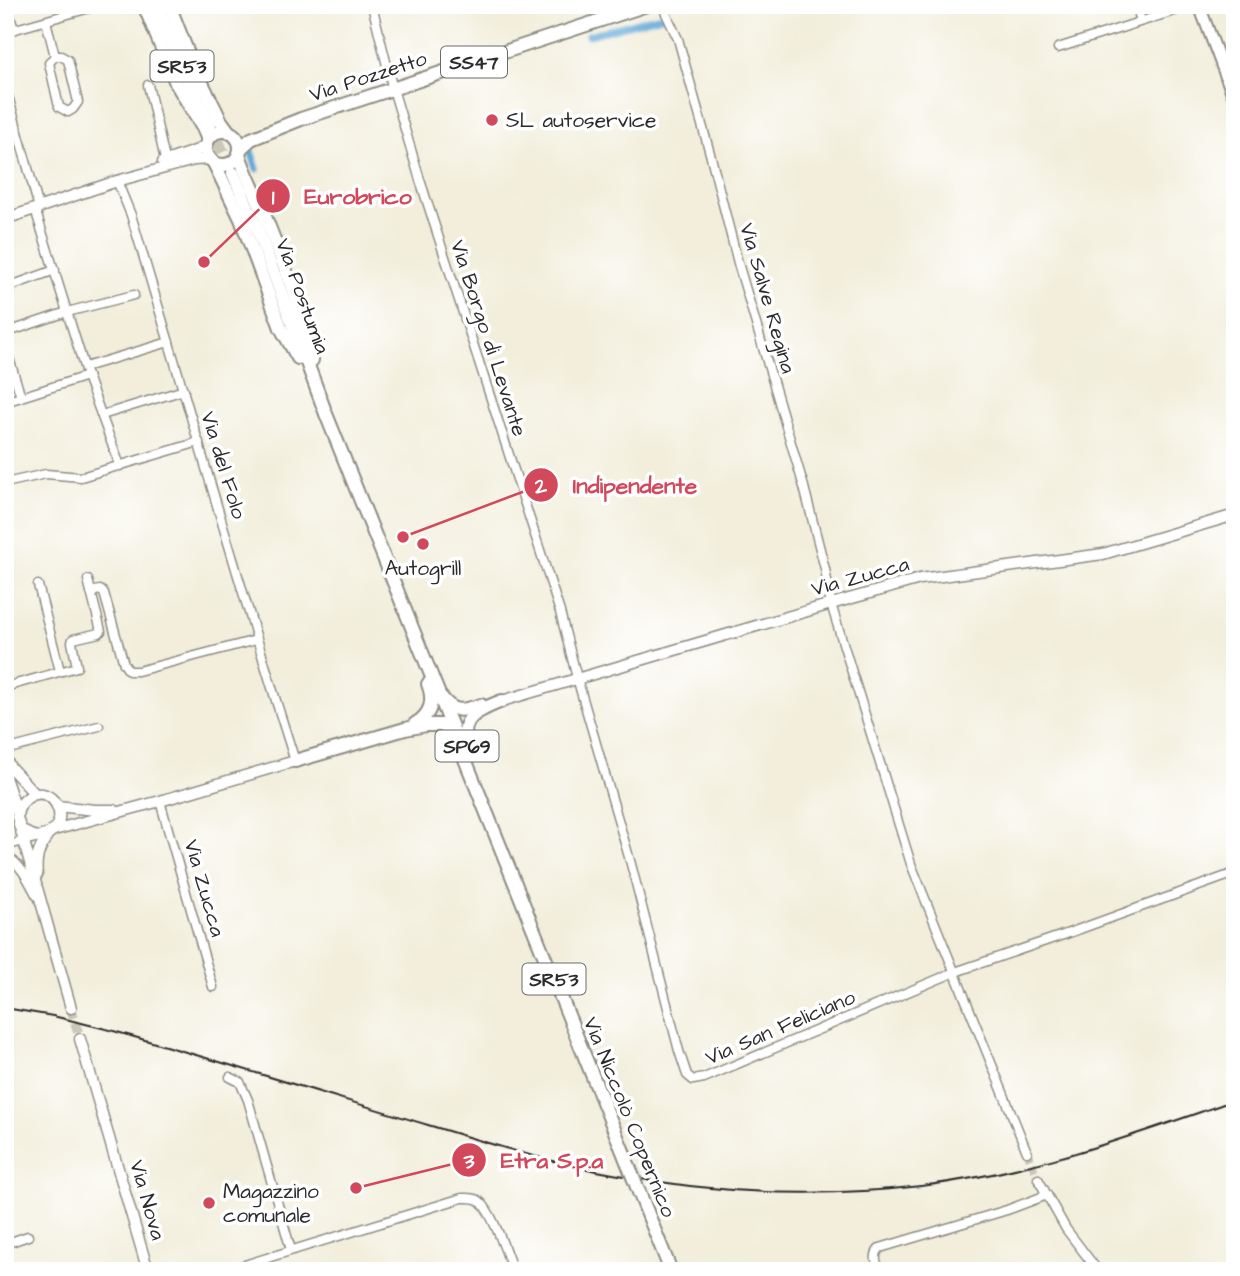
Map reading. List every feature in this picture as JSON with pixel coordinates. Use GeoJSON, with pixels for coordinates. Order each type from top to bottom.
{"type":"FeatureCollection","features":[{"type":"Feature","properties":{"kind":"main road"},"geometry":{"type":"LineString","coordinates":[[144,5],[176,83],[204,130],[206,150],[241,219],[281,328],[326,414]]}},
{"type":"Feature","properties":{"kind":"main road","name":"SR53"},"geometry":{"type":"LineString","coordinates":[[156,5],[210,125]]}},
{"type":"Feature","properties":{"kind":"main road"},"geometry":{"type":"LineString","coordinates":[[169,5],[221,121],[237,138],[239,152],[308,336],[326,414]]}},
{"type":"Feature","properties":{"kind":"main road","name":"Via Pozzetto"},"geometry":{"type":"LineString","coordinates":[[239,152],[251,139],[301,119],[647,5]]}},
{"type":"Feature","properties":{"kind":"main road"},"geometry":{"type":"LineString","coordinates":[[1199,5],[1235,101]]}},
{"type":"Feature","properties":{"kind":"main road","name":"Via Pozzetto"},"geometry":{"type":"LineString","coordinates":[[230,133],[248,132],[301,119]]}},
{"type":"Feature","properties":{"kind":"main road","name":"SS47"},"geometry":{"type":"LineString","coordinates":[[207,142],[219,131],[230,133]]}},
{"type":"Feature","properties":{"kind":"main road","name":"SS47"},"geometry":{"type":"LineString","coordinates":[[213,161],[229,164],[239,152]]}},
{"type":"Feature","properties":{"kind":"main road","name":"Via Postumia"},"geometry":{"type":"LineString","coordinates":[[233,173],[257,228],[334,433]]}},
{"type":"Feature","properties":{"kind":"main road","name":"Via Niccolò Copernico"},"geometry":{"type":"LineString","coordinates":[[334,433],[671,1271]]}},
{"type":"Feature","properties":{"kind":"main road","name":"SP69"},"geometry":{"type":"LineString","coordinates":[[405,729],[425,718],[432,704],[431,691],[418,657],[411,627]]}},
{"type":"Feature","properties":{"kind":"main road","name":"SP69"},"geometry":{"type":"LineString","coordinates":[[438,692],[449,707],[458,710],[502,701]]}},
{"type":"Feature","properties":{"kind":"main road","name":"SP69"},"geometry":{"type":"LineString","coordinates":[[485,809],[479,778],[466,745],[464,729],[475,713],[502,701]]}},
{"type":"Feature","properties":{"kind":"main road","name":"SP69"},"geometry":{"type":"LineString","coordinates":[[295,761],[405,729],[437,724],[446,727],[456,738]]}},
{"type":"Feature","properties":{"kind":"street"},"geometry":{"type":"LineString","coordinates":[[7,5],[10,31],[100,5]]}},
{"type":"Feature","properties":{"kind":"street","name":"Via Borgo di Levante"},"geometry":{"type":"LineString","coordinates":[[372,5],[393,89],[427,203],[556,599],[577,678]]}},
{"type":"Feature","properties":{"kind":"street","name":"Via Salve Regina"},"geometry":{"type":"LineString","coordinates":[[662,5],[678,39],[738,263],[804,487],[831,604],[911,864],[1027,1152]]}},
{"type":"Feature","properties":{"kind":"street"},"geometry":{"type":"LineString","coordinates":[[1136,5],[1141,21]]}},
{"type":"Feature","properties":{"kind":"street"},"geometry":{"type":"LineString","coordinates":[[1058,48],[1193,5]]}},
{"type":"Feature","properties":{"kind":"street"},"geometry":{"type":"LineString","coordinates":[[46,21],[55,56]]}},
{"type":"Feature","properties":{"kind":"street"},"geometry":{"type":"LineString","coordinates":[[55,56],[68,60],[77,106],[68,112],[59,107],[49,63],[55,56]]}},
{"type":"Feature","properties":{"kind":"street"},"geometry":{"type":"LineString","coordinates":[[5,86],[67,312],[120,466]]}},
{"type":"Feature","properties":{"kind":"street"},"geometry":{"type":"LineString","coordinates":[[148,86],[166,164]]}},
{"type":"Feature","properties":{"kind":"street"},"geometry":{"type":"LineString","coordinates":[[5,219],[166,164],[198,150],[207,142]]}},
{"type":"Feature","properties":{"kind":"street"},"geometry":{"type":"LineString","coordinates":[[166,164],[194,160],[213,161]]}},
{"type":"Feature","properties":{"kind":"street","name":"Via del Folo"},"geometry":{"type":"LineString","coordinates":[[117,181],[131,215],[256,640],[295,761]]}},
{"type":"Feature","properties":{"kind":"street"},"geometry":{"type":"LineString","coordinates":[[5,288],[55,270]]}},
{"type":"Feature","properties":{"kind":"street"},"geometry":{"type":"LineString","coordinates":[[5,333],[67,312],[134,295]]}},
{"type":"Feature","properties":{"kind":"street"},"geometry":{"type":"LineString","coordinates":[[85,367],[169,342]]}},
{"type":"Feature","properties":{"kind":"street"},"geometry":{"type":"LineString","coordinates":[[5,345],[21,397]]}},
{"type":"Feature","properties":{"kind":"street"},"geometry":{"type":"LineString","coordinates":[[5,402],[87,376]]}},
{"type":"Feature","properties":{"kind":"street"},"geometry":{"type":"LineString","coordinates":[[102,415],[184,390]]}},
{"type":"Feature","properties":{"kind":"street"},"geometry":{"type":"LineString","coordinates":[[5,483],[46,474],[81,477],[199,442]]}},
{"type":"Feature","properties":{"kind":"street","name":"Via Zucca"},"geometry":{"type":"LineString","coordinates":[[502,701],[920,579],[1103,554],[1235,515]]}},
{"type":"Feature","properties":{"kind":"street"},"geometry":{"type":"LineString","coordinates":[[5,687],[77,666],[73,639],[100,632],[88,580]]}},
{"type":"Feature","properties":{"kind":"street"},"geometry":{"type":"LineString","coordinates":[[38,585],[60,671]]}},
{"type":"Feature","properties":{"kind":"street"},"geometry":{"type":"LineString","coordinates":[[91,592],[100,590],[104,593],[124,664],[129,671],[138,671],[256,640]]}},
{"type":"Feature","properties":{"kind":"street","name":"Via San Feliciano"},"geometry":{"type":"LineString","coordinates":[[577,678],[631,864],[679,1051],[687,1075],[693,1080],[704,1078],[955,972],[1235,873]]}},
{"type":"Feature","properties":{"kind":"street"},"geometry":{"type":"LineString","coordinates":[[5,750],[99,726]]}},
{"type":"Feature","properties":{"kind":"street","name":"SP69"},"geometry":{"type":"LineString","coordinates":[[5,758],[35,794],[48,796],[57,806],[125,810]]}},
{"type":"Feature","properties":{"kind":"street","name":"SP69"},"geometry":{"type":"LineString","coordinates":[[47,834],[295,761]]}},
{"type":"Feature","properties":{"kind":"street"},"geometry":{"type":"LineString","coordinates":[[5,777],[71,1008]]}},
{"type":"Feature","properties":{"kind":"street"},"geometry":{"type":"LineString","coordinates":[[5,845],[14,838],[18,828],[23,800],[35,794]]}},
{"type":"Feature","properties":{"kind":"street","name":"Via Zucca"},"geometry":{"type":"LineString","coordinates":[[160,801],[213,987]]}},
{"type":"Feature","properties":{"kind":"street"},"geometry":{"type":"LineString","coordinates":[[42,907],[36,867],[38,850],[59,818],[57,806]]}},
{"type":"Feature","properties":{"kind":"street"},"geometry":{"type":"LineString","coordinates":[[18,820],[28,834],[47,834]]}},
{"type":"Feature","properties":{"kind":"street"},"geometry":{"type":"LineString","coordinates":[[5,845],[47,834]]}},
{"type":"Feature","properties":{"kind":"street"},"geometry":{"type":"LineString","coordinates":[[5,855],[24,871],[42,907]]}},
{"type":"Feature","properties":{"kind":"street","name":"Via Nova"},"geometry":{"type":"LineString","coordinates":[[80,1039],[147,1267]]}},
{"type":"Feature","properties":{"kind":"street"},"geometry":{"type":"LineString","coordinates":[[230,1077],[240,1082],[248,1100],[290,1250]]}},
{"type":"Feature","properties":{"kind":"street"},"geometry":{"type":"LineString","coordinates":[[1038,1179],[1066,1229],[1098,1271]]}},
{"type":"Feature","properties":{"kind":"street"},"geometry":{"type":"LineString","coordinates":[[880,1271],[875,1261],[880,1248],[1007,1210],[1046,1195]]}},
{"type":"Feature","properties":{"kind":"street"},"geometry":{"type":"LineString","coordinates":[[225,1271],[462,1198],[475,1198],[482,1202],[513,1271]]}},
{"type":"Feature","properties":{"kind":"street"},"geometry":{"type":"LineString","coordinates":[[5,1244],[28,1236]]}},
{"type":"Feature","properties":{"kind":"street"},"geometry":{"type":"LineString","coordinates":[[147,1267],[159,1271]]}},
{"type":"Feature","properties":{"kind":"waterway"},"geometry":{"type":"LineString","coordinates":[[589,35],[661,16]]}},
{"type":"Feature","properties":{"kind":"waterway"},"geometry":{"type":"LineString","coordinates":[[250,148],[257,169]]}},
{"type":"Feature","properties":{"kind":"tunnel"},"geometry":{"type":"LineString","coordinates":[[210,125],[233,173]]}},
{"type":"Feature","properties":{"kind":"tunnel"},"geometry":{"type":"LineString","coordinates":[[71,1008],[80,1039]]}},
{"type":"Feature","properties":{"kind":"tunnel"},"geometry":{"type":"LineString","coordinates":[[1027,1152],[1038,1179]]}},
{"type":"Feature","properties":{"kind":"railway"},"geometry":{"type":"LineString","coordinates":[[5,1008],[110,1030],[543,1158],[651,1181],[728,1190],[844,1192],[962,1180],[1080,1152],[1235,1100]]}},
{"type":"Feature","properties":{"kind":"place","name":"SL autoservice"},"geometry":{"type":"Point","coordinates":[492,120]}},
{"type":"Feature","properties":{"kind":"place","name":"Eurobrico"},"geometry":{"type":"Point","coordinates":[204,262]}},
{"type":"Feature","properties":{"kind":"place","name":"Indipendente"},"geometry":{"type":"Point","coordinates":[403,537]}},
{"type":"Feature","properties":{"kind":"place","name":"Autogrill"},"geometry":{"type":"Point","coordinates":[423,544]}},
{"type":"Feature","properties":{"kind":"place","name":"Etra S.p.a"},"geometry":{"type":"Point","coordinates":[356,1188]}},
{"type":"Feature","properties":{"kind":"place","name":"Magazzino comunale"},"geometry":{"type":"Point","coordinates":[209,1203]}}]}
